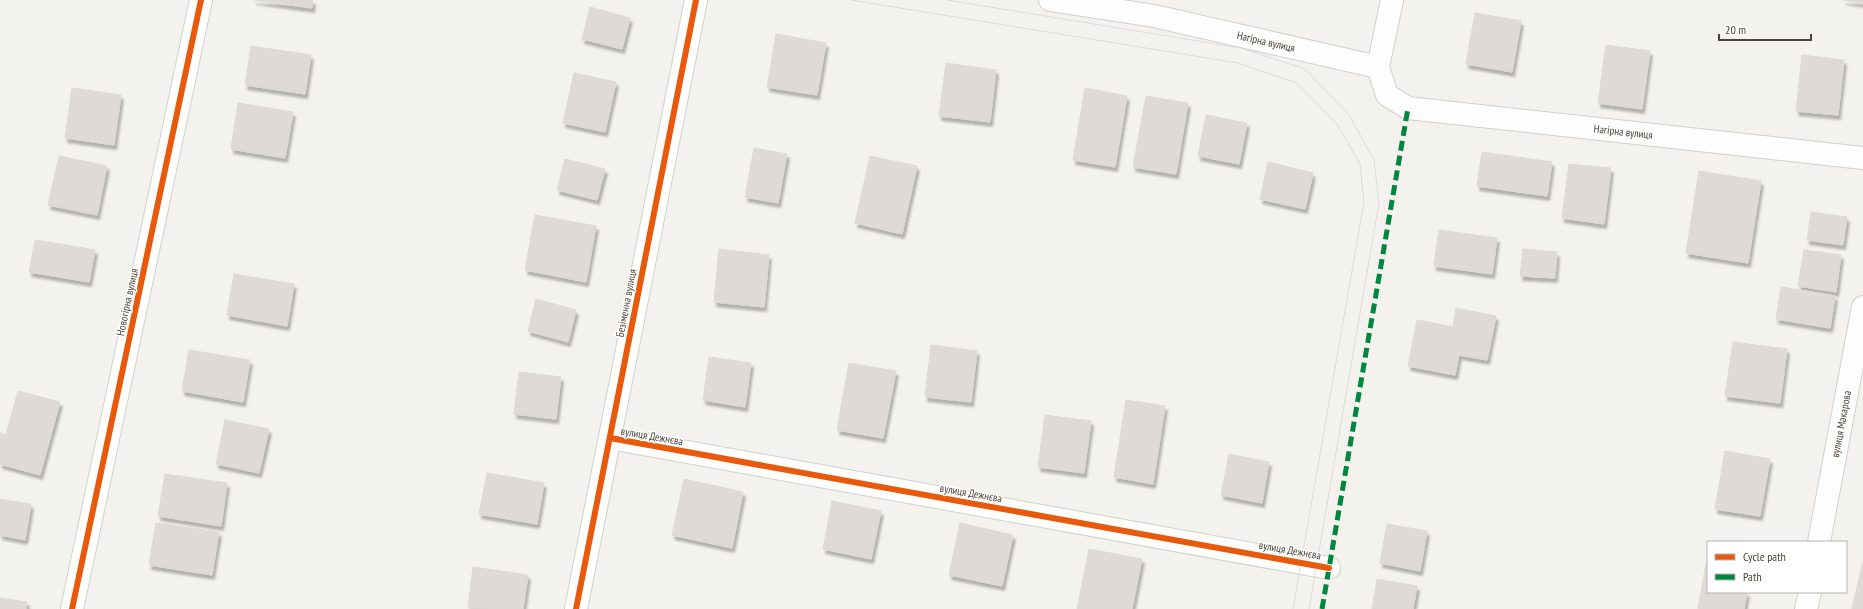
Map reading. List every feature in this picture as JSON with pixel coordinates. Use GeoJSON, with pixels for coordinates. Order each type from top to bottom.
{"type":"FeatureCollection","features":[{"type":"Feature","properties":{"kind":"street","name":"Новогірна вулиця"},"geometry":{"type":"LineString","coordinates":[[72,609],[201,0]]}},
{"type":"Feature","properties":{"kind":"street","name":"Безіменна вулиця"},"geometry":{"type":"LineString","coordinates":[[576,609],[696,0]]}},
{"type":"Feature","properties":{"kind":"street","name":"Нагірна вулиця"},"geometry":{"type":"LineString","coordinates":[[1050,0],[1155,8],[1378,67],[1387,95],[1408,108],[1863,158]]}},
{"type":"Feature","properties":{"kind":"street"},"geometry":{"type":"LineString","coordinates":[[1378,67],[1392,0]]}},
{"type":"Feature","properties":{"kind":"street","name":"вулиця Макарова"},"geometry":{"type":"LineString","coordinates":[[1819,541],[1863,307]]}},
{"type":"Feature","properties":{"kind":"street","name":"вулиця Дежнєва"},"geometry":{"type":"LineString","coordinates":[[610,438],[1329,568]]}},
{"type":"Feature","properties":{"kind":"street"},"geometry":{"type":"LineString","coordinates":[[1806,609],[1810,593]]}},
{"type":"Feature","properties":{"kind":"building"},"geometry":{"type":"Polygon","coordinates":[[[254,0],[313,0],[312,8],[254,0]]]}},
{"type":"Feature","properties":{"kind":"building"},"geometry":{"type":"Polygon","coordinates":[[[1843,0],[1863,0],[1863,3],[1843,0]]]}},
{"type":"Feature","properties":{"kind":"building"},"geometry":{"type":"Polygon","coordinates":[[[590,7],[630,18],[622,49],[582,39],[590,7]]]}},
{"type":"Feature","properties":{"kind":"building"},"geometry":{"type":"Polygon","coordinates":[[[1475,13],[1521,21],[1512,72],[1466,64],[1475,13]]]}},
{"type":"Feature","properties":{"kind":"building"},"geometry":{"type":"Polygon","coordinates":[[[776,34],[826,43],[817,95],[767,87],[776,34]]]}},
{"type":"Feature","properties":{"kind":"building"},"geometry":{"type":"Polygon","coordinates":[[[1606,45],[1650,51],[1642,109],[1598,103],[1606,45]]]}},
{"type":"Feature","properties":{"kind":"building"},"geometry":{"type":"Polygon","coordinates":[[[251,46],[311,55],[305,94],[245,85],[251,46]]]}},
{"type":"Feature","properties":{"kind":"building"},"geometry":{"type":"Polygon","coordinates":[[[1802,55],[1844,60],[1838,115],[1796,111],[1802,55]]]}},
{"type":"Feature","properties":{"kind":"building"},"geometry":{"type":"Polygon","coordinates":[[[946,63],[996,70],[990,122],[939,116],[946,63]]]}},
{"type":"Feature","properties":{"kind":"building"},"geometry":{"type":"Polygon","coordinates":[[[574,73],[616,82],[605,132],[563,123],[574,73]]]}},
{"type":"Feature","properties":{"kind":"building"},"geometry":{"type":"Polygon","coordinates":[[[72,88],[121,95],[114,145],[65,138],[72,88]]]}},
{"type":"Feature","properties":{"kind":"building"},"geometry":{"type":"Polygon","coordinates":[[[1085,88],[1127,96],[1115,167],[1073,160],[1085,88]]]}},
{"type":"Feature","properties":{"kind":"building"},"geometry":{"type":"Polygon","coordinates":[[[1146,96],[1188,103],[1176,174],[1133,167],[1146,96]]]}},
{"type":"Feature","properties":{"kind":"building"},"geometry":{"type":"Polygon","coordinates":[[[238,103],[293,112],[285,158],[231,149],[238,103]]]}},
{"type":"Feature","properties":{"kind":"building"},"geometry":{"type":"Polygon","coordinates":[[[1206,115],[1247,123],[1239,164],[1198,156],[1206,115]]]}},
{"type":"Feature","properties":{"kind":"building"},"geometry":{"type":"Polygon","coordinates":[[[754,148],[787,154],[778,203],[745,197],[754,148]]]}},
{"type":"Feature","properties":{"kind":"building"},"geometry":{"type":"Polygon","coordinates":[[[1482,152],[1552,162],[1547,196],[1477,186],[1482,152]]]}},
{"type":"Feature","properties":{"kind":"building"},"geometry":{"type":"Polygon","coordinates":[[[59,156],[107,166],[97,215],[48,205],[59,156]]]}},
{"type":"Feature","properties":{"kind":"building"},"geometry":{"type":"Polygon","coordinates":[[[870,156],[917,166],[902,234],[855,223],[870,156]]]}},
{"type":"Feature","properties":{"kind":"building"},"geometry":{"type":"Polygon","coordinates":[[[565,159],[605,169],[597,200],[557,190],[565,159]]]}},
{"type":"Feature","properties":{"kind":"building"},"geometry":{"type":"Polygon","coordinates":[[[1268,162],[1313,173],[1305,209],[1260,199],[1268,162]]]}},
{"type":"Feature","properties":{"kind":"building"},"geometry":{"type":"Polygon","coordinates":[[[1569,164],[1611,168],[1604,224],[1562,218],[1569,164]]]}},
{"type":"Feature","properties":{"kind":"building"},"geometry":{"type":"Polygon","coordinates":[[[1699,171],[1761,181],[1748,263],[1686,253],[1699,171]]]}},
{"type":"Feature","properties":{"kind":"building"},"geometry":{"type":"Polygon","coordinates":[[[1811,212],[1847,217],[1843,245],[1807,240],[1811,212]]]}},
{"type":"Feature","properties":{"kind":"building"},"geometry":{"type":"Polygon","coordinates":[[[535,215],[596,226],[586,282],[525,270],[535,215]]]}},
{"type":"Feature","properties":{"kind":"building"},"geometry":{"type":"Polygon","coordinates":[[[1439,230],[1497,238],[1492,274],[1434,266],[1439,230]]]}},
{"type":"Feature","properties":{"kind":"building"},"geometry":{"type":"Polygon","coordinates":[[[35,240],[95,250],[89,282],[29,272],[35,240]]]}},
{"type":"Feature","properties":{"kind":"building"},"geometry":{"type":"Polygon","coordinates":[[[719,249],[769,255],[764,307],[714,302],[719,249]]]}},
{"type":"Feature","properties":{"kind":"building"},"geometry":{"type":"Polygon","coordinates":[[[1523,249],[1557,252],[1555,278],[1520,276],[1523,249]]]}},
{"type":"Feature","properties":{"kind":"building"},"geometry":{"type":"Polygon","coordinates":[[[1804,250],[1841,255],[1836,292],[1798,286],[1804,250]]]}},
{"type":"Feature","properties":{"kind":"building"},"geometry":{"type":"Polygon","coordinates":[[[234,274],[294,284],[287,326],[227,315],[234,274]]]}},
{"type":"Feature","properties":{"kind":"building"},"geometry":{"type":"Polygon","coordinates":[[[1781,287],[1835,296],[1830,328],[1776,319],[1781,287]]]}},
{"type":"Feature","properties":{"kind":"building"},"geometry":{"type":"Polygon","coordinates":[[[536,299],[576,310],[568,342],[528,331],[536,299]]]}},
{"type":"Feature","properties":{"kind":"building"},"geometry":{"type":"Polygon","coordinates":[[[1456,308],[1496,316],[1487,360],[1459,355],[1455,375],[1408,366],[1417,320],[1453,327],[1456,308]]]}},
{"type":"Feature","properties":{"kind":"building"},"geometry":{"type":"Polygon","coordinates":[[[1733,342],[1787,349],[1780,403],[1725,396],[1733,342]]]}},
{"type":"Feature","properties":{"kind":"building"},"geometry":{"type":"Polygon","coordinates":[[[931,345],[977,351],[971,402],[925,397],[931,345]]]}},
{"type":"Feature","properties":{"kind":"building"},"geometry":{"type":"Polygon","coordinates":[[[189,350],[250,360],[243,402],[182,391],[189,350]]]}},
{"type":"Feature","properties":{"kind":"building"},"geometry":{"type":"Polygon","coordinates":[[[709,357],[751,363],[745,407],[703,400],[709,357]]]}},
{"type":"Feature","properties":{"kind":"building"},"geometry":{"type":"Polygon","coordinates":[[[849,363],[896,371],[883,438],[837,430],[849,363]]]}},
{"type":"Feature","properties":{"kind":"building"},"geometry":{"type":"Polygon","coordinates":[[[519,372],[561,377],[556,419],[514,414],[519,372]]]}},
{"type":"Feature","properties":{"kind":"building"},"geometry":{"type":"Polygon","coordinates":[[[18,391],[60,402],[40,475],[0,464],[0,433],[6,435],[18,391]]]}},
{"type":"Feature","properties":{"kind":"building"},"geometry":{"type":"Polygon","coordinates":[[[1126,400],[1165,406],[1153,484],[1114,477],[1126,400]]]}},
{"type":"Feature","properties":{"kind":"building"},"geometry":{"type":"Polygon","coordinates":[[[1045,415],[1091,421],[1084,473],[1038,467],[1045,415]]]}},
{"type":"Feature","properties":{"kind":"building"},"geometry":{"type":"Polygon","coordinates":[[[225,420],[269,429],[259,473],[216,464],[225,420]]]}},
{"type":"Feature","properties":{"kind":"building"},"geometry":{"type":"Polygon","coordinates":[[[1725,451],[1770,459],[1760,516],[1715,509],[1725,451]]]}},
{"type":"Feature","properties":{"kind":"building"},"geometry":{"type":"Polygon","coordinates":[[[1229,454],[1269,462],[1262,503],[1221,495],[1229,454]]]}},
{"type":"Feature","properties":{"kind":"building"},"geometry":{"type":"Polygon","coordinates":[[[487,473],[544,483],[537,524],[479,514],[487,473]]]}},
{"type":"Feature","properties":{"kind":"building"},"geometry":{"type":"Polygon","coordinates":[[[165,474],[227,483],[221,526],[158,516],[165,474]]]}},
{"type":"Feature","properties":{"kind":"building"},"geometry":{"type":"Polygon","coordinates":[[[684,479],[743,492],[732,548],[672,535],[684,479]]]}},
{"type":"Feature","properties":{"kind":"building"},"geometry":{"type":"Polygon","coordinates":[[[0,499],[31,504],[25,540],[0,535],[0,499]]]}},
{"type":"Feature","properties":{"kind":"building"},"geometry":{"type":"Polygon","coordinates":[[[832,501],[881,511],[871,559],[823,549],[832,501]]]}},
{"type":"Feature","properties":{"kind":"building"},"geometry":{"type":"Polygon","coordinates":[[[156,523],[219,532],[212,575],[149,565],[156,523]]]}},
{"type":"Feature","properties":{"kind":"building"},"geometry":{"type":"Polygon","coordinates":[[[960,523],[1013,535],[1002,586],[949,575],[960,523]]]}},
{"type":"Feature","properties":{"kind":"building"},"geometry":{"type":"Polygon","coordinates":[[[1387,524],[1427,531],[1420,571],[1380,563],[1387,524]]]}},
{"type":"Feature","properties":{"kind":"building"},"geometry":{"type":"Polygon","coordinates":[[[1089,549],[1142,559],[1132,609],[1077,609],[1089,549]]]}},
{"type":"Feature","properties":{"kind":"building"},"geometry":{"type":"Polygon","coordinates":[[[1863,562],[1863,609],[1852,609],[1863,562]]]}},
{"type":"Feature","properties":{"kind":"building"},"geometry":{"type":"Polygon","coordinates":[[[1706,564],[1707,593],[1747,593],[1744,609],[1698,609],[1706,564]]]}},
{"type":"Feature","properties":{"kind":"building"},"geometry":{"type":"Polygon","coordinates":[[[473,567],[528,575],[523,609],[468,608],[473,567]]]}},
{"type":"Feature","properties":{"kind":"building"},"geometry":{"type":"Polygon","coordinates":[[[1377,579],[1417,586],[1413,609],[1372,609],[1377,579]]]}},
{"type":"Feature","properties":{"kind":"building"},"geometry":{"type":"Polygon","coordinates":[[[0,598],[27,602],[26,609],[0,609],[0,598]]]}},
{"type":"Feature","properties":{"kind":"tram line"},"geometry":{"type":"LineString","coordinates":[[851,0],[1238,63],[1297,83],[1337,124],[1360,164],[1364,202],[1293,609]]}},
{"type":"Feature","properties":{"kind":"tram line"},"geometry":{"type":"LineString","coordinates":[[947,0],[1241,48],[1305,69],[1349,115],[1374,160],[1379,203],[1309,609]]}},
{"type":"Feature","properties":{"kind":"marked path"},"geometry":{"type":"LineString","coordinates":[[1322,609],[1408,108]]}},
{"type":"Feature","properties":{"kind":"cycle path"},"geometry":{"type":"LineString","coordinates":[[72,609],[201,0]]}},
{"type":"Feature","properties":{"kind":"cycle path"},"geometry":{"type":"LineString","coordinates":[[576,609],[696,0]]}},
{"type":"Feature","properties":{"kind":"cycle path"},"geometry":{"type":"LineString","coordinates":[[610,438],[1329,568]]}}]}
